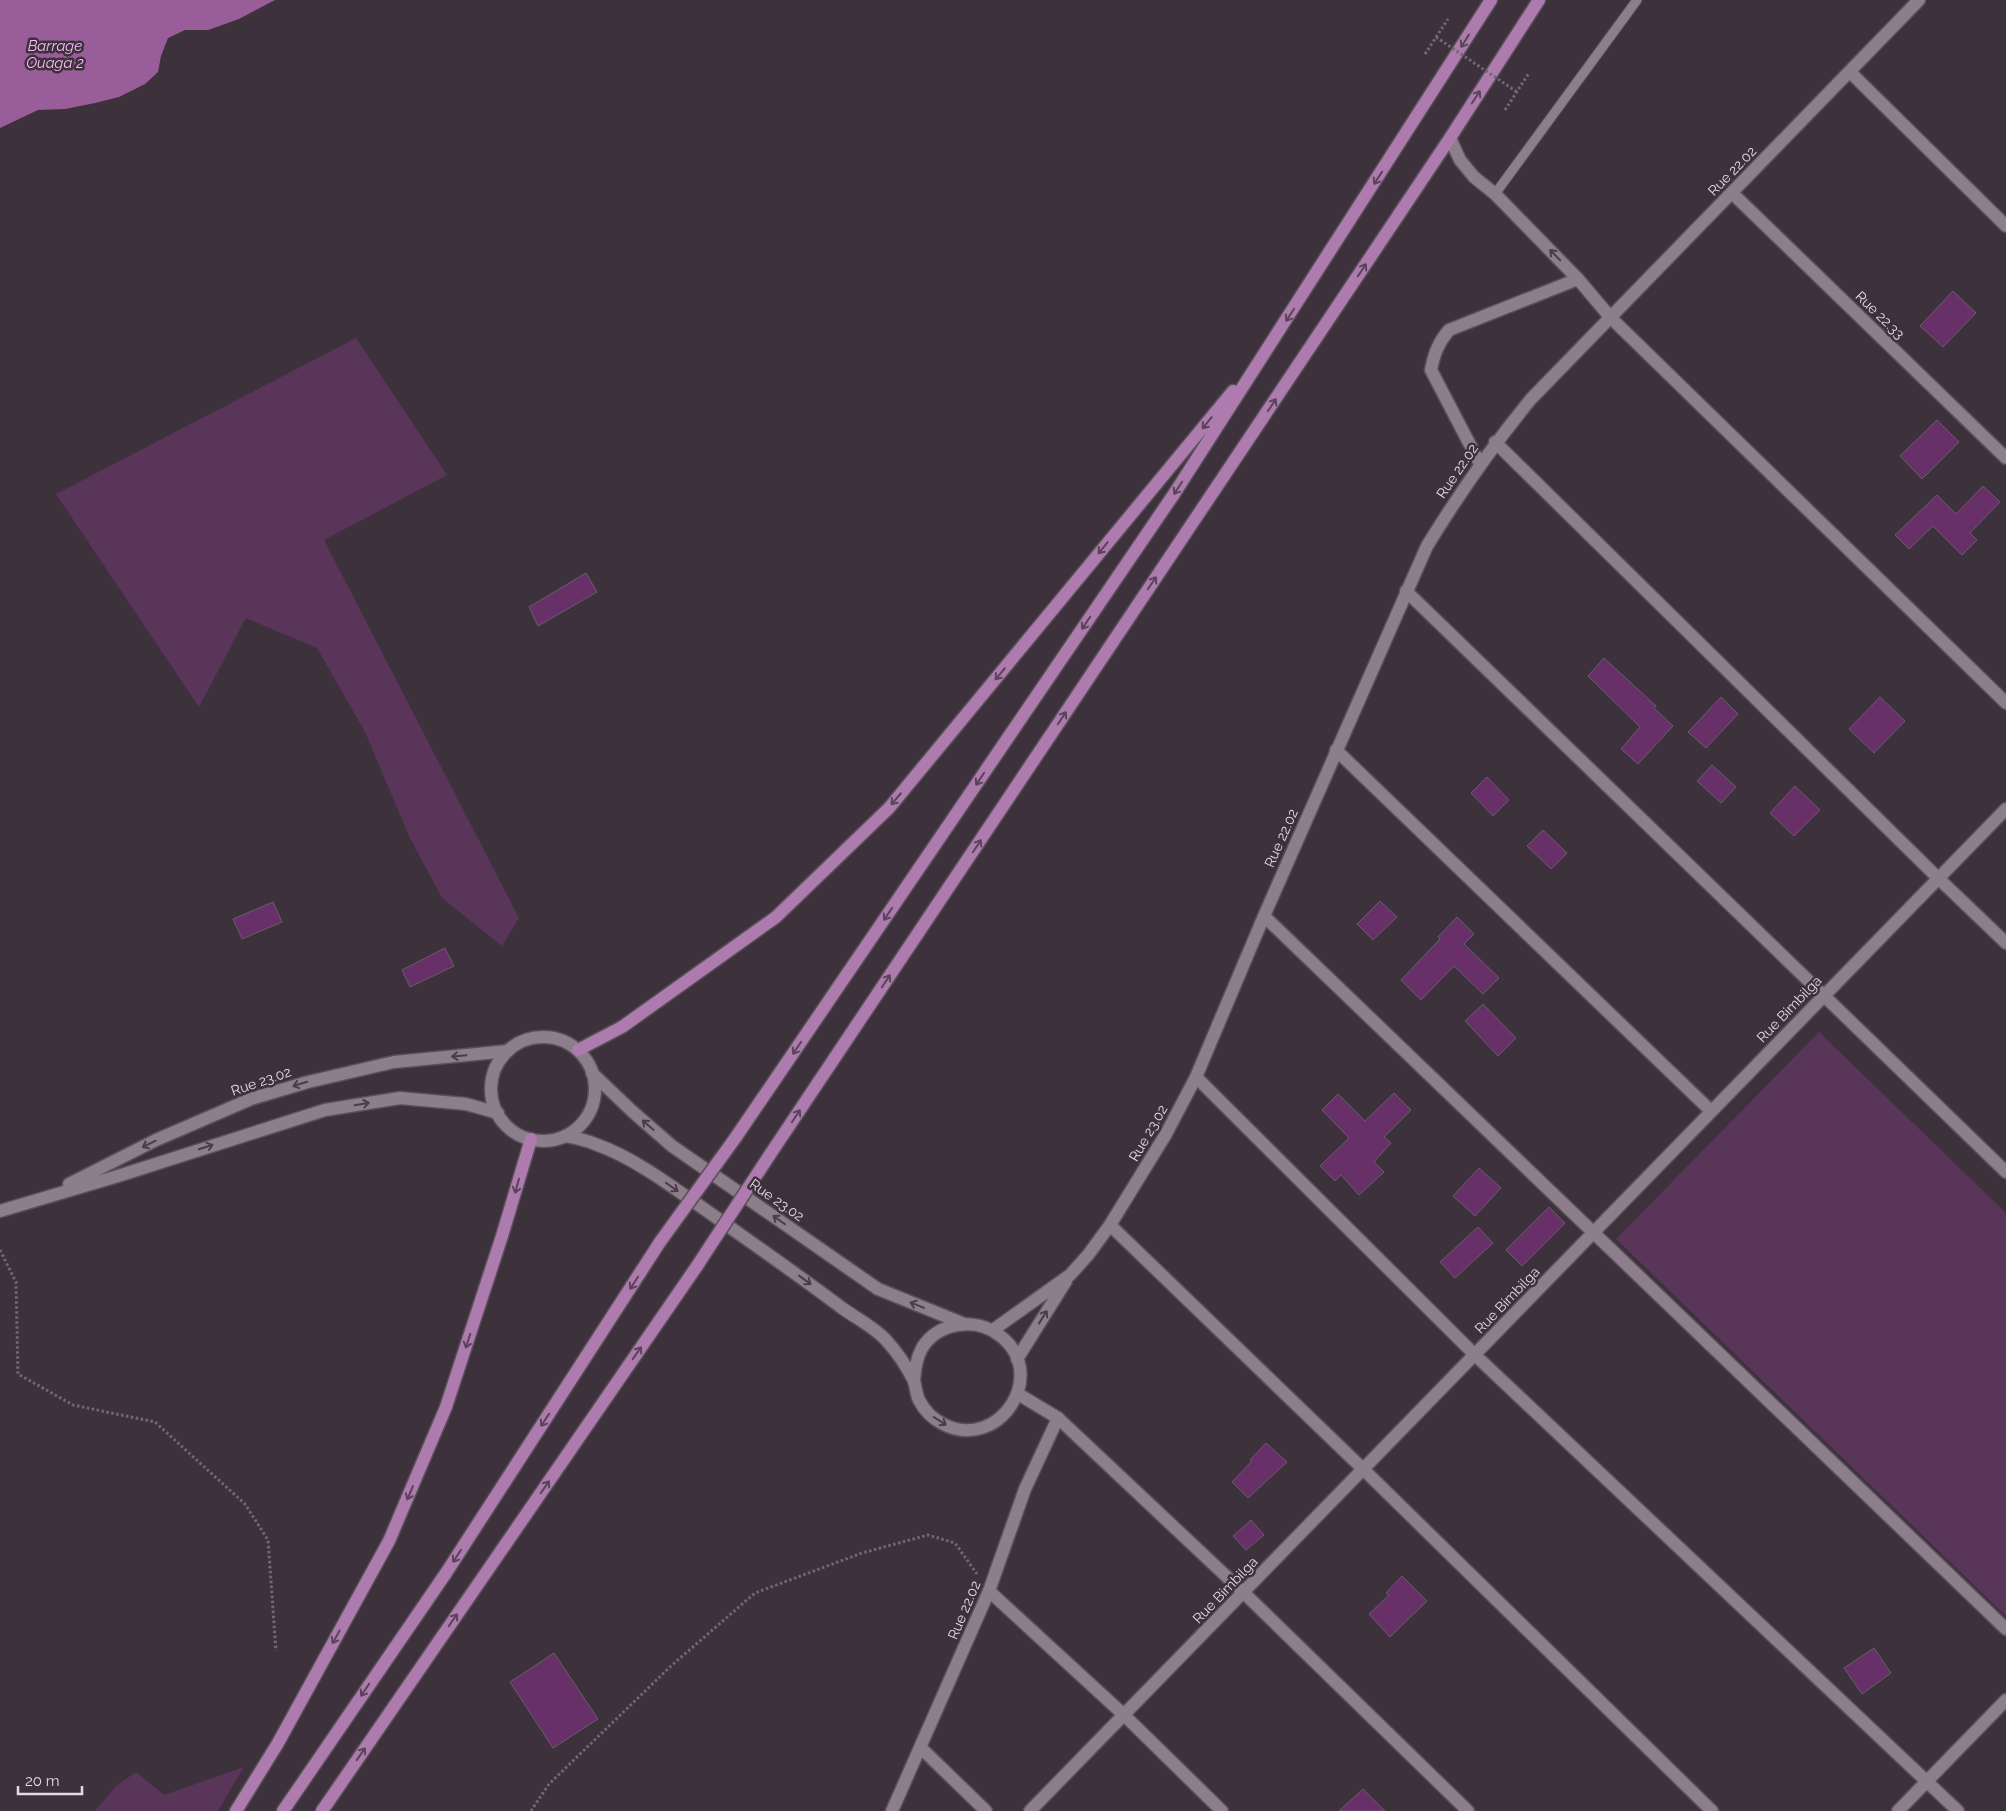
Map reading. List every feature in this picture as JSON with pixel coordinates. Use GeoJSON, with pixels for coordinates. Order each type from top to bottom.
{"type":"FeatureCollection","features":[{"type":"Feature","properties":{"kind":"main road"},"geometry":{"type":"LineString","coordinates":[[282,1811],[446,1573],[660,1242],[736,1137],[1169,502],[1491,0]]}},
{"type":"Feature","properties":{"kind":"main road"},"geometry":{"type":"LineString","coordinates":[[322,1811],[697,1266],[1450,138],[1539,0]]}},
{"type":"Feature","properties":{"kind":"main road"},"geometry":{"type":"LineString","coordinates":[[578,1050],[622,1027],[776,917],[889,808],[1271,345]]}},
{"type":"Feature","properties":{"kind":"main road"},"geometry":{"type":"LineString","coordinates":[[236,1811],[278,1743],[389,1541],[446,1407],[502,1236],[531,1139]]}},
{"type":"Feature","properties":{"kind":"street","name":"Rue 22.02"},"geometry":{"type":"LineString","coordinates":[[1196,1077],[1406,591],[1427,546],[1454,502],[1495,442],[1531,398],[1919,0]]}},
{"type":"Feature","properties":{"kind":"street"},"geometry":{"type":"LineString","coordinates":[[1850,72],[2006,226]]}},
{"type":"Feature","properties":{"kind":"street"},"geometry":{"type":"LineString","coordinates":[[1450,138],[1460,160],[1469,171],[1495,194],[1578,279],[1610,318],[2006,703]]}},
{"type":"Feature","properties":{"kind":"street","name":"Rue 22.33"},"geometry":{"type":"LineString","coordinates":[[1732,193],[2006,458]]}},
{"type":"Feature","properties":{"kind":"street"},"geometry":{"type":"LineString","coordinates":[[1480,464],[1431,370],[1434,354],[1440,340],[1449,330],[1578,279]]}},
{"type":"Feature","properties":{"kind":"street"},"geometry":{"type":"LineString","coordinates":[[1495,442],[2006,943]]}},
{"type":"Feature","properties":{"kind":"street"},"geometry":{"type":"LineString","coordinates":[[1406,591],[2006,1172]]}},
{"type":"Feature","properties":{"kind":"street"},"geometry":{"type":"LineString","coordinates":[[1336,750],[1711,1111]]}},
{"type":"Feature","properties":{"kind":"street","name":"Rue Bimbilga"},"geometry":{"type":"LineString","coordinates":[[1030,1811],[2006,809]]}},
{"type":"Feature","properties":{"kind":"street"},"geometry":{"type":"LineString","coordinates":[[1264,916],[2006,1629]]}},
{"type":"Feature","properties":{"kind":"street","name":"Rue 23.02"},"geometry":{"type":"LineString","coordinates":[[548,1037],[564,1041],[578,1050],[589,1063],[595,1079],[595,1096],[590,1112],[580,1126],[565,1136],[548,1141],[531,1139],[515,1133],[502,1121],[493,1105],[491,1088],[494,1071],[502,1056],[515,1045],[530,1038],[548,1037]]}},
{"type":"Feature","properties":{"kind":"street","name":"Rue 23.02"},"geometry":{"type":"LineString","coordinates":[[42,1197],[156,1140],[250,1099],[308,1082],[394,1062],[508,1051]]}},
{"type":"Feature","properties":{"kind":"street","name":"Rue 23.02"},"geometry":{"type":"LineString","coordinates":[[565,1136],[595,1143],[656,1176],[789,1268],[885,1339],[914,1382],[919,1399],[929,1414],[944,1424],[961,1430],[979,1429],[996,1422],[1010,1410],[1018,1394],[1021,1380],[1020,1365],[1006,1339],[993,1330],[978,1324],[962,1323],[878,1289],[672,1146],[592,1073]]}},
{"type":"Feature","properties":{"kind":"street"},"geometry":{"type":"LineString","coordinates":[[1196,1077],[1475,1355],[1958,1811]]}},
{"type":"Feature","properties":{"kind":"street","name":"Rue 23.02"},"geometry":{"type":"LineString","coordinates":[[1017,1358],[1070,1275],[1088,1255],[1110,1225],[1166,1134],[1196,1077]]}},
{"type":"Feature","properties":{"kind":"street","name":"Rue 23.02"},"geometry":{"type":"LineString","coordinates":[[0,1211],[118,1176],[325,1110],[400,1098],[466,1104],[498,1113]]}},
{"type":"Feature","properties":{"kind":"street"},"geometry":{"type":"LineString","coordinates":[[1110,1225],[1363,1469],[1712,1811]]}},
{"type":"Feature","properties":{"kind":"street","name":"Rue 23.02"},"geometry":{"type":"LineString","coordinates":[[993,1330],[1070,1275]]}},
{"type":"Feature","properties":{"kind":"street","name":"Rue 23.02"},"geometry":{"type":"LineString","coordinates":[[914,1382],[915,1364],[922,1347],[933,1336],[947,1327],[962,1323]]}},
{"type":"Feature","properties":{"kind":"street"},"geometry":{"type":"LineString","coordinates":[[1018,1394],[1058,1418],[1243,1592],[1468,1811]]}},
{"type":"Feature","properties":{"kind":"street","name":"Rue 22.02"},"geometry":{"type":"LineString","coordinates":[[892,1811],[989,1591],[1025,1489],[1058,1418]]}},
{"type":"Feature","properties":{"kind":"street"},"geometry":{"type":"LineString","coordinates":[[989,1591],[1124,1715],[1222,1811]]}},
{"type":"Feature","properties":{"kind":"street"},"geometry":{"type":"LineString","coordinates":[[1898,1811],[2006,1700]]}},
{"type":"Feature","properties":{"kind":"street"},"geometry":{"type":"LineString","coordinates":[[921,1748],[986,1811]]}},
{"type":"Feature","properties":{"kind":"lane"},"geometry":{"type":"LineString","coordinates":[[1495,194],[1637,0]]}},
{"type":"Feature","properties":{"kind":"path"},"geometry":{"type":"LineString","coordinates":[[1425,54],[1448,19]]}},
{"type":"Feature","properties":{"kind":"path"},"geometry":{"type":"LineString","coordinates":[[1436,37],[1517,92]]}},
{"type":"Feature","properties":{"kind":"path"},"geometry":{"type":"LineString","coordinates":[[1506,110],[1529,73]]}},
{"type":"Feature","properties":{"kind":"path"},"geometry":{"type":"LineString","coordinates":[[0,1250],[16,1282],[18,1374],[72,1405],[155,1422],[245,1504],[268,1540],[276,1651]]}},
{"type":"Feature","properties":{"kind":"path"},"geometry":{"type":"LineString","coordinates":[[531,1811],[549,1784],[671,1666],[755,1593],[862,1553],[928,1535],[955,1543],[989,1591]]}},
{"type":"Feature","properties":{"kind":"shaded area"},"geometry":{"type":"Polygon","coordinates":[[[356,338],[447,475],[324,540],[519,918],[502,946],[442,898],[410,838],[365,732],[317,648],[246,618],[199,707],[56,494],[356,338]]]}},
{"type":"Feature","properties":{"kind":"shaded area"},"geometry":{"type":"Polygon","coordinates":[[[1819,1032],[2006,1213],[2006,1616],[1616,1239],[1819,1032]]]}},
{"type":"Feature","properties":{"kind":"shaded area"},"geometry":{"type":"Polygon","coordinates":[[[244,1767],[218,1811],[95,1811],[116,1786],[136,1772],[164,1795],[244,1767]]]}},
{"type":"Feature","properties":{"kind":"water","name":"Barrage Ouaga 2"},"geometry":{"type":"Polygon","coordinates":[[[0,0],[275,0],[239,19],[208,30],[185,30],[168,38],[161,56],[158,72],[145,84],[119,97],[65,109],[38,110],[0,128],[0,0]]]}},
{"type":"Feature","properties":{"kind":"building"},"geometry":{"type":"Polygon","coordinates":[[[1953,291],[1976,313],[1943,347],[1920,326],[1953,291]]]}},
{"type":"Feature","properties":{"kind":"building"},"geometry":{"type":"Polygon","coordinates":[[[1937,420],[1959,442],[1922,479],[1900,456],[1937,420]]]}},
{"type":"Feature","properties":{"kind":"building"},"geometry":{"type":"Polygon","coordinates":[[[1983,486],[2000,502],[1970,533],[1977,540],[1962,555],[1933,526],[1909,549],[1895,535],[1937,495],[1956,514],[1983,486]]]}},
{"type":"Feature","properties":{"kind":"building"},"geometry":{"type":"Polygon","coordinates":[[[586,573],[597,592],[538,626],[529,607],[586,573]]]}},
{"type":"Feature","properties":{"kind":"building"},"geometry":{"type":"Polygon","coordinates":[[[1604,658],[1656,706],[1654,708],[1673,726],[1638,764],[1621,749],[1640,727],[1588,676],[1604,658]]]}},
{"type":"Feature","properties":{"kind":"building"},"geometry":{"type":"Polygon","coordinates":[[[1721,697],[1738,714],[1706,748],[1688,732],[1721,697]]]}},
{"type":"Feature","properties":{"kind":"building"},"geometry":{"type":"Polygon","coordinates":[[[1880,697],[1905,721],[1874,753],[1849,729],[1880,697]]]}},
{"type":"Feature","properties":{"kind":"building"},"geometry":{"type":"Polygon","coordinates":[[[1712,765],[1736,787],[1721,803],[1697,781],[1712,765]]]}},
{"type":"Feature","properties":{"kind":"building"},"geometry":{"type":"Polygon","coordinates":[[[1487,777],[1509,800],[1493,816],[1471,793],[1487,777]]]}},
{"type":"Feature","properties":{"kind":"building"},"geometry":{"type":"Polygon","coordinates":[[[1795,786],[1820,810],[1794,836],[1770,813],[1795,786]]]}},
{"type":"Feature","properties":{"kind":"building"},"geometry":{"type":"Polygon","coordinates":[[[1543,830],[1567,853],[1551,869],[1527,846],[1543,830]]]}},
{"type":"Feature","properties":{"kind":"building"},"geometry":{"type":"Polygon","coordinates":[[[1380,901],[1397,917],[1373,940],[1357,924],[1380,901]]]}},
{"type":"Feature","properties":{"kind":"building"},"geometry":{"type":"Polygon","coordinates":[[[273,902],[282,922],[242,939],[233,919],[273,902]]]}},
{"type":"Feature","properties":{"kind":"building"},"geometry":{"type":"Polygon","coordinates":[[[1457,917],[1474,934],[1464,944],[1499,978],[1483,994],[1454,966],[1421,1000],[1401,980],[1440,939],[1438,937],[1457,917]]]}},
{"type":"Feature","properties":{"kind":"building"},"geometry":{"type":"Polygon","coordinates":[[[445,948],[454,966],[410,987],[402,970],[445,948]]]}},
{"type":"Feature","properties":{"kind":"building"},"geometry":{"type":"Polygon","coordinates":[[[1483,1004],[1516,1038],[1498,1056],[1465,1021],[1483,1004]]]}},
{"type":"Feature","properties":{"kind":"building"},"geometry":{"type":"Polygon","coordinates":[[[1394,1093],[1411,1110],[1384,1137],[1391,1143],[1374,1162],[1384,1172],[1359,1195],[1341,1175],[1335,1181],[1320,1166],[1349,1138],[1322,1110],[1338,1094],[1365,1121],[1394,1093]]]}},
{"type":"Feature","properties":{"kind":"building"},"geometry":{"type":"Polygon","coordinates":[[[1479,1168],[1501,1188],[1475,1216],[1453,1196],[1479,1168]]]}},
{"type":"Feature","properties":{"kind":"building"},"geometry":{"type":"Polygon","coordinates":[[[1549,1207],[1565,1223],[1522,1266],[1506,1250],[1549,1207]]]}},
{"type":"Feature","properties":{"kind":"building"},"geometry":{"type":"Polygon","coordinates":[[[1478,1227],[1493,1243],[1455,1278],[1440,1262],[1478,1227]]]}},
{"type":"Feature","properties":{"kind":"building"},"geometry":{"type":"Polygon","coordinates":[[[1266,1443],[1287,1462],[1248,1498],[1232,1482],[1266,1443]]]}},
{"type":"Feature","properties":{"kind":"building"},"geometry":{"type":"Polygon","coordinates":[[[1251,1520],[1264,1535],[1246,1550],[1233,1536],[1251,1520]]]}},
{"type":"Feature","properties":{"kind":"building"},"geometry":{"type":"Polygon","coordinates":[[[1402,1576],[1427,1601],[1390,1637],[1369,1614],[1389,1595],[1386,1593],[1402,1576]]]}},
{"type":"Feature","properties":{"kind":"building"},"geometry":{"type":"Polygon","coordinates":[[[1874,1648],[1891,1673],[1862,1694],[1844,1668],[1874,1648]]]}},
{"type":"Feature","properties":{"kind":"building"},"geometry":{"type":"Polygon","coordinates":[[[554,1653],[598,1719],[553,1748],[510,1682],[554,1653]]]}},
{"type":"Feature","properties":{"kind":"building"},"geometry":{"type":"Polygon","coordinates":[[[1363,1789],[1385,1811],[1339,1811],[1363,1789]]]}}]}
